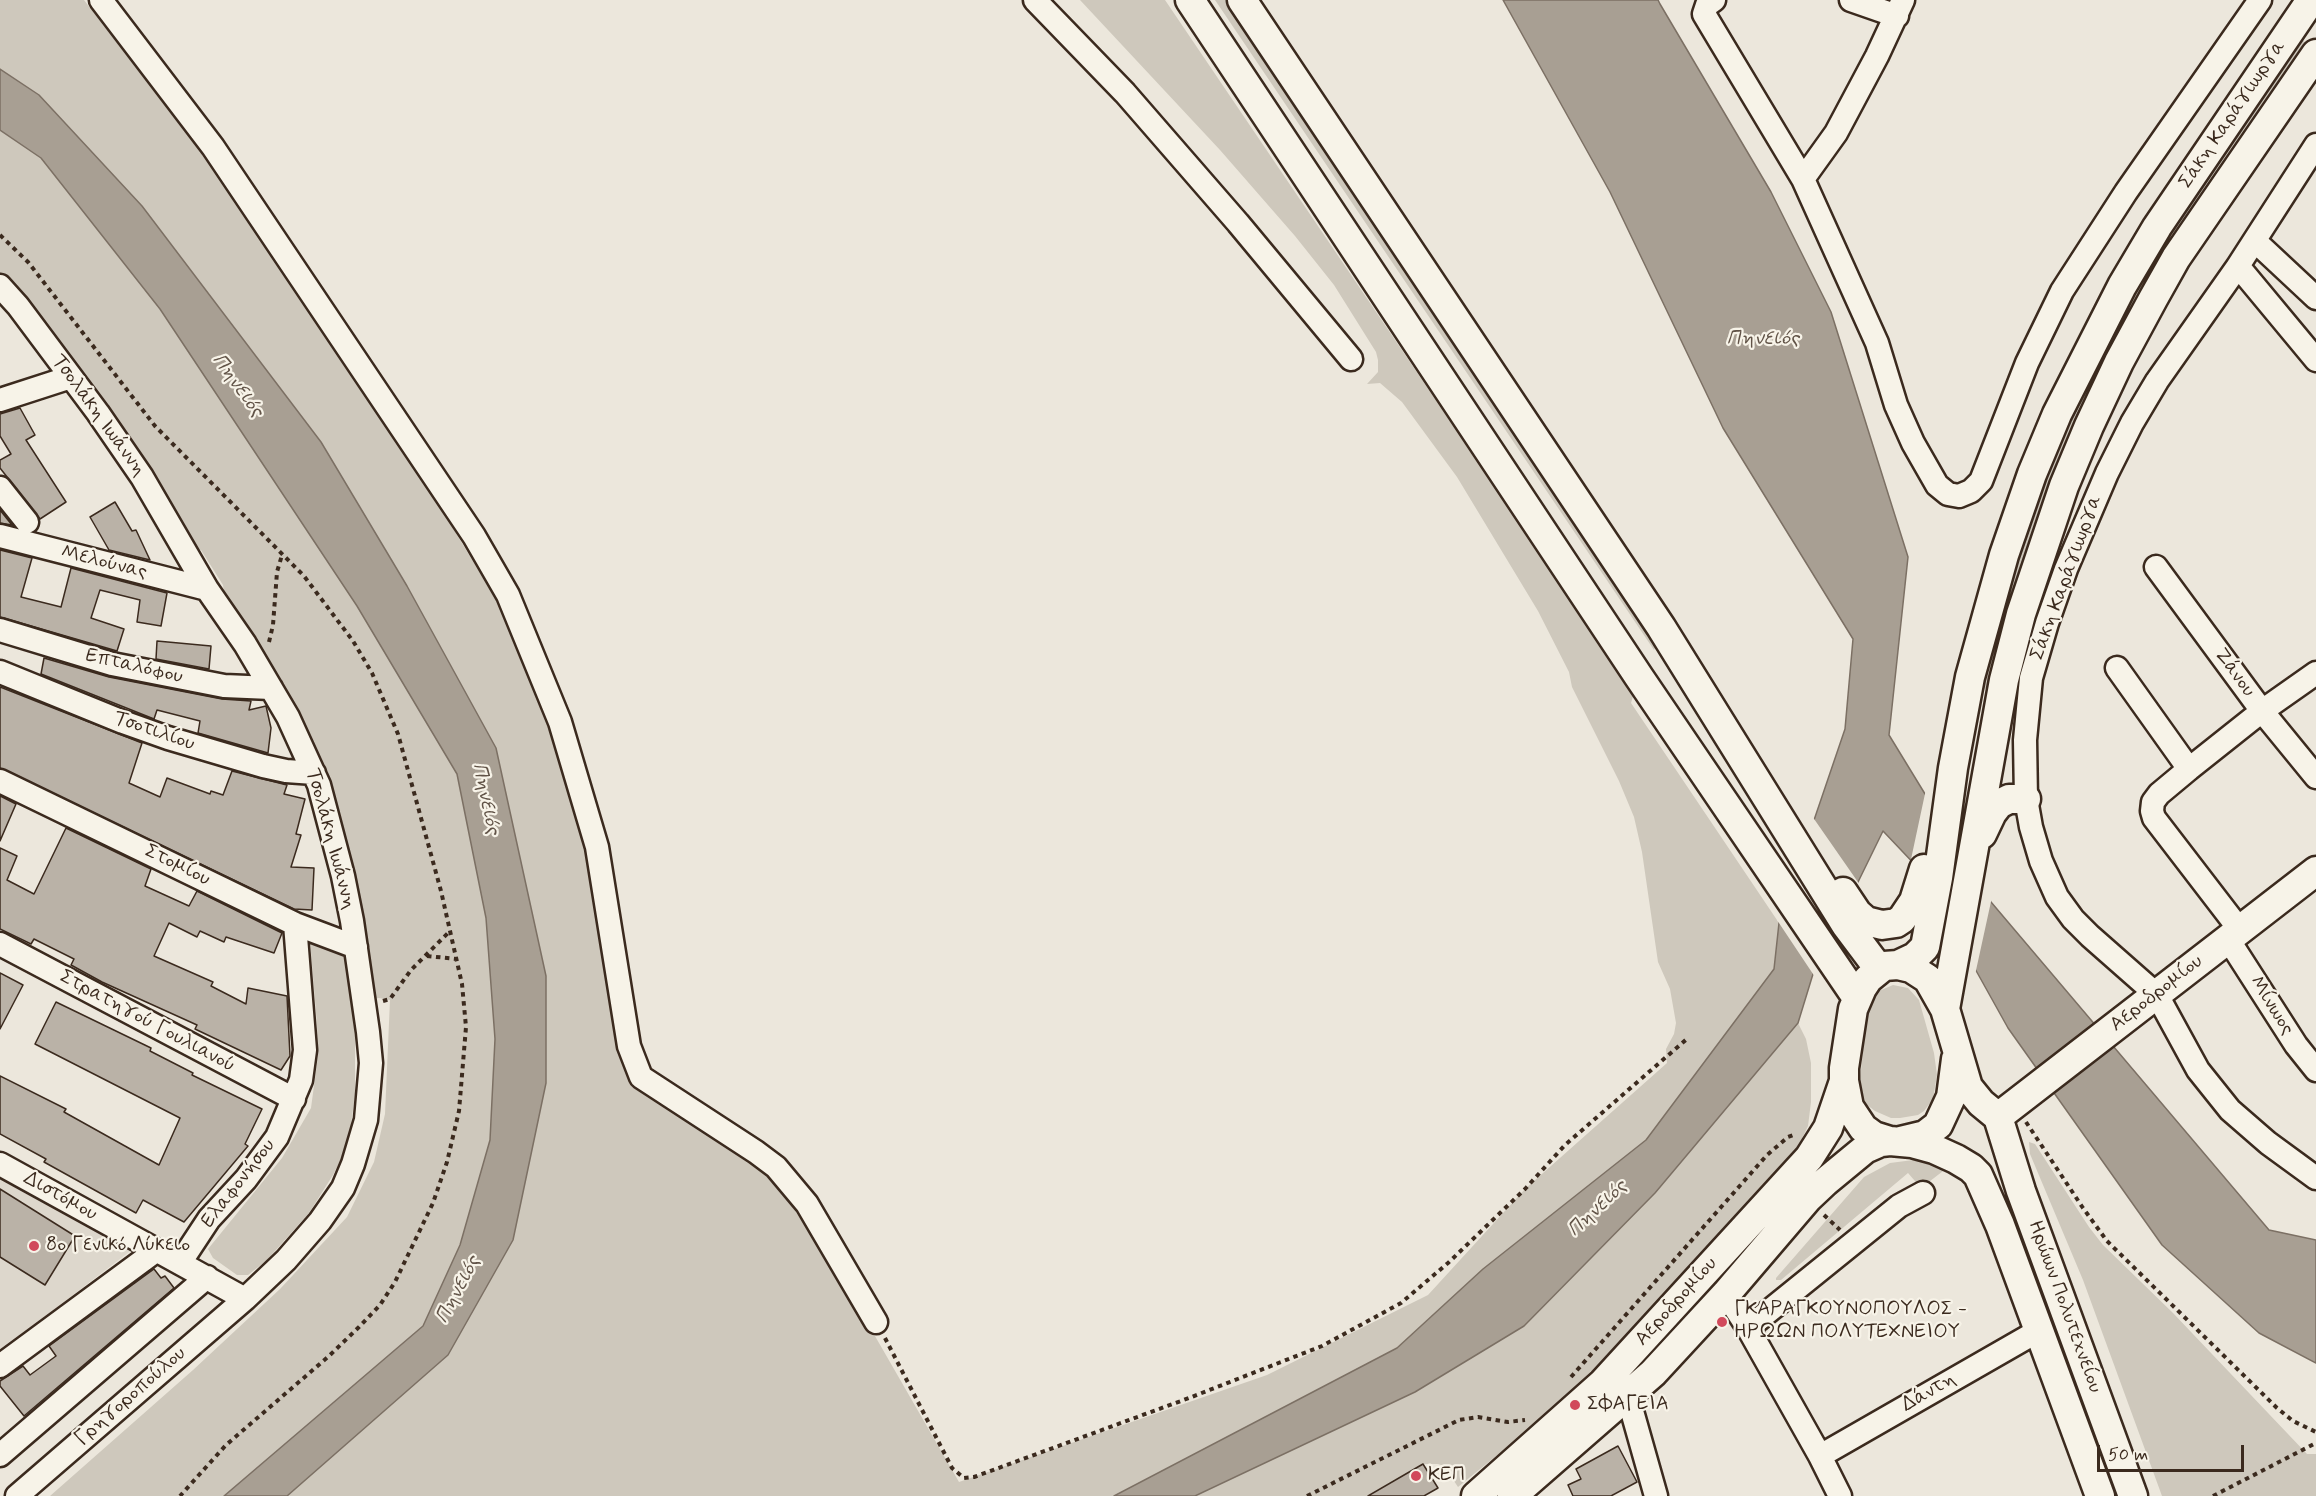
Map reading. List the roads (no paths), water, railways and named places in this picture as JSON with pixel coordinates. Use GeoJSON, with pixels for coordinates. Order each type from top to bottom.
{"type":"FeatureCollection","features":[{"type":"Feature","properties":{"kind":"main road"},"geometry":{"type":"LineString","coordinates":[[1190,0],[1639,677],[1857,998]]}},
{"type":"Feature","properties":{"kind":"main road"},"geometry":{"type":"LineString","coordinates":[[1242,0],[1661,627],[1812,870],[1888,967]]}},
{"type":"Feature","properties":{"kind":"main road","name":"Σάκη Καράγιωργα"},"geometry":{"type":"LineString","coordinates":[[1888,967],[1915,957],[1925,947],[1938,878],[1953,768],[1970,677],[1987,608],[2028,485],[2057,414],[2117,297],[2157,227],[2311,0]]}},
{"type":"Feature","properties":{"kind":"main road","name":"Σάκη Καράγιωργα"},"geometry":{"type":"LineString","coordinates":[[1947,996],[1974,852],[1983,819],[2004,680],[2021,614],[2053,516],[2089,426],[2119,362],[2176,258],[2316,54]]}},
{"type":"Feature","properties":{"kind":"main road"},"geometry":{"type":"LineString","coordinates":[[1983,819],[2003,801],[2026,798]]}},
{"type":"Feature","properties":{"kind":"main road"},"geometry":{"type":"LineString","coordinates":[[1856,924],[1886,925],[1900,921],[1905,916],[1918,894],[1930,847],[1945,821]]}},
{"type":"Feature","properties":{"kind":"main road","name":"Αεροδρομίου"},"geometry":{"type":"LineString","coordinates":[[1998,1117],[2316,871]]}},
{"type":"Feature","properties":{"kind":"main road"},"geometry":{"type":"LineString","coordinates":[[1956,1159],[1978,1155],[1990,1148],[1996,1141],[1998,1117],[1972,1094],[1957,1051],[1947,996],[1934,987],[1924,975],[1911,968],[1888,967],[1868,979],[1857,998],[1850,1020],[1844,1081],[1849,1107],[1863,1128],[1874,1136],[1895,1141],[1925,1135],[1938,1125],[1951,1097],[1956,1073],[1957,1051]]}},
{"type":"Feature","properties":{"kind":"main road","name":"Αεροδρομίου"},"geometry":{"type":"LineString","coordinates":[[1476,1496],[1603,1383],[1809,1158],[1828,1128],[1844,1081]]}},
{"type":"Feature","properties":{"kind":"main road","name":"Ηρώων Πολυτεχνείου"},"geometry":{"type":"LineString","coordinates":[[1998,1117],[2021,1191],[2133,1496]]}},
{"type":"Feature","properties":{"kind":"main road","name":"Αεροδρομίου"},"geometry":{"type":"LineString","coordinates":[[1512,1496],[1628,1397],[1726,1294],[1808,1198],[1825,1182],[1865,1149],[1881,1142],[1895,1141]]}},
{"type":"Feature","properties":{"kind":"main road","name":"Ηρώων Πολυτεχνείου"},"geometry":{"type":"LineString","coordinates":[[1895,1141],[1928,1147],[1956,1159],[1975,1171],[1992,1203],[2100,1496]]}},
{"type":"Feature","properties":{"kind":"street"},"geometry":{"type":"LineString","coordinates":[[102,0],[213,147],[246,195],[474,536],[508,595],[560,722],[597,847],[629,1046],[641,1077],[776,1167],[807,1204],[876,1322]]}},
{"type":"Feature","properties":{"kind":"street"},"geometry":{"type":"LineString","coordinates":[[1035,0],[1148,119],[1351,359]]}},
{"type":"Feature","properties":{"kind":"street"},"geometry":{"type":"LineString","coordinates":[[1714,0],[1707,5],[1704,14],[1803,179],[1877,344],[1896,405],[1913,443],[1937,485],[1948,494],[1959,496],[1971,491],[1981,481],[2027,363],[2062,291],[2106,221],[2260,0]]}},
{"type":"Feature","properties":{"kind":"street"},"geometry":{"type":"LineString","coordinates":[[1803,179],[1836,133],[1900,8],[1851,0]]}},
{"type":"Feature","properties":{"kind":"street","name":"Σάκη Καράγιωργα"},"geometry":{"type":"LineString","coordinates":[[2316,145],[2238,266],[2189,333],[2132,423],[2094,500],[2046,623],[2031,678],[2025,726],[2026,798],[2031,827],[2041,861],[2057,897],[2081,928],[2155,997],[2186,1050],[2224,1103],[2268,1143],[2316,1178]]}},
{"type":"Feature","properties":{"kind":"street"},"geometry":{"type":"LineString","coordinates":[[2254,241],[2316,298]]}},
{"type":"Feature","properties":{"kind":"street"},"geometry":{"type":"LineString","coordinates":[[2238,266],[2316,360]]}},
{"type":"Feature","properties":{"kind":"street","name":"Τσολάκη Ιωάννη"},"geometry":{"type":"LineString","coordinates":[[0,286],[18,306],[71,377],[142,477],[207,589],[245,644],[271,688],[314,773],[343,876],[365,1007],[371,1063],[369,1097],[363,1133],[342,1188],[320,1221],[286,1260],[245,1299]]}},
{"type":"Feature","properties":{"kind":"street"},"geometry":{"type":"LineString","coordinates":[[0,400],[71,377]]}},
{"type":"Feature","properties":{"kind":"street"},"geometry":{"type":"LineString","coordinates":[[0,488],[27,522]]}},
{"type":"Feature","properties":{"kind":"street","name":"Μελούνας"},"geometry":{"type":"LineString","coordinates":[[0,536],[207,589]]}},
{"type":"Feature","properties":{"kind":"street","name":"Ζάνου"},"geometry":{"type":"LineString","coordinates":[[2156,567],[2262,711],[2316,777]]}},
{"type":"Feature","properties":{"kind":"street","name":"Επταλόφου"},"geometry":{"type":"LineString","coordinates":[[0,630],[112,664],[224,686],[271,688]]}},
{"type":"Feature","properties":{"kind":"street"},"geometry":{"type":"LineString","coordinates":[[2117,668],[2188,769],[2262,711],[2316,673]]}},
{"type":"Feature","properties":{"kind":"street","name":"Τσοτιλίου"},"geometry":{"type":"LineString","coordinates":[[0,672],[168,738],[274,769],[314,773]]}},
{"type":"Feature","properties":{"kind":"street","name":"Μίνωος"},"geometry":{"type":"LineString","coordinates":[[2188,769],[2153,802],[2154,818],[2234,934],[2296,1045],[2316,1070]]}},
{"type":"Feature","properties":{"kind":"street","name":"Στομίου"},"geometry":{"type":"LineString","coordinates":[[0,781],[296,924],[356,947]]}},
{"type":"Feature","properties":{"kind":"street","name":"Ελαφονήσου"},"geometry":{"type":"LineString","coordinates":[[180,1263],[209,1219],[259,1164],[277,1137],[294,1099],[303,1070],[305,1050],[296,924]]}},
{"type":"Feature","properties":{"kind":"street","name":"Στρατηγού Γουλιανού"},"geometry":{"type":"LineString","coordinates":[[0,944],[294,1099]]}},
{"type":"Feature","properties":{"kind":"street","name":"Διστόμου"},"geometry":{"type":"LineString","coordinates":[[0,1164],[245,1299]]}},
{"type":"Feature","properties":{"kind":"street"},"geometry":{"type":"LineString","coordinates":[[1748,1328],[1899,1206],[1923,1193]]}},
{"type":"Feature","properties":{"kind":"street"},"geometry":{"type":"LineString","coordinates":[[0,1366],[157,1250]]}},
{"type":"Feature","properties":{"kind":"street"},"geometry":{"type":"LineString","coordinates":[[0,1455],[207,1277]]}},
{"type":"Feature","properties":{"kind":"street"},"geometry":{"type":"LineString","coordinates":[[1726,1294],[1748,1328],[1820,1455],[1840,1496]]}},
{"type":"Feature","properties":{"kind":"street","name":"Γρηγοροπούλου"},"geometry":{"type":"LineString","coordinates":[[17,1496],[245,1299]]}},
{"type":"Feature","properties":{"kind":"street","name":"Δάντη"},"geometry":{"type":"LineString","coordinates":[[1820,1455],[2038,1331]]}},
{"type":"Feature","properties":{"kind":"street"},"geometry":{"type":"LineString","coordinates":[[1628,1397],[1656,1496]]}},
{"type":"Feature","properties":{"kind":"water","name":"Πηνειός"},"geometry":{"type":"Polygon","coordinates":[[[1503,0],[1658,0],[1771,192],[1831,312],[1908,557],[1889,735],[1991,902],[2269,1230],[2316,1240],[2316,1363],[2259,1333],[2162,1245],[2008,1028],[1920,870],[1883,831],[1813,974],[1798,1023],[1655,1193],[1524,1326],[1415,1392],[1195,1496],[1114,1496],[1397,1348],[1483,1269],[1646,1140],[1774,969],[1779,923],[1845,729],[1853,639],[1723,428],[1610,192],[1503,0]]]}},
{"type":"Feature","properties":{"kind":"water","name":"Πηνειός"},"geometry":{"type":"Polygon","coordinates":[[[0,69],[39,95],[142,206],[321,442],[407,586],[496,748],[546,976],[546,1083],[513,1240],[448,1355],[287,1496],[224,1496],[423,1326],[460,1245],[490,1140],[495,1039],[486,918],[457,774],[357,606],[160,309],[41,158],[0,130],[0,69]]]}},
{"type":"Feature","properties":{"kind":"place","name":"8ο Γενικό Λύκειο"},"geometry":{"type":"Point","coordinates":[34,1246]}},
{"type":"Feature","properties":{"kind":"place","name":"ΓΚΑΡΑΓΚΟΥΝΟΠΟΥΛΟΣ - ΗΡΩΩΝ ΠΟΛΥΤΕΧΝΕΙΟΥ"},"geometry":{"type":"Point","coordinates":[1722,1322]}},
{"type":"Feature","properties":{"kind":"place","name":"ΣΦΑΓΕΙΑ"},"geometry":{"type":"Point","coordinates":[1575,1405]}},
{"type":"Feature","properties":{"kind":"place","name":"ΚΕΠ"},"geometry":{"type":"Point","coordinates":[1416,1476]}}]}
